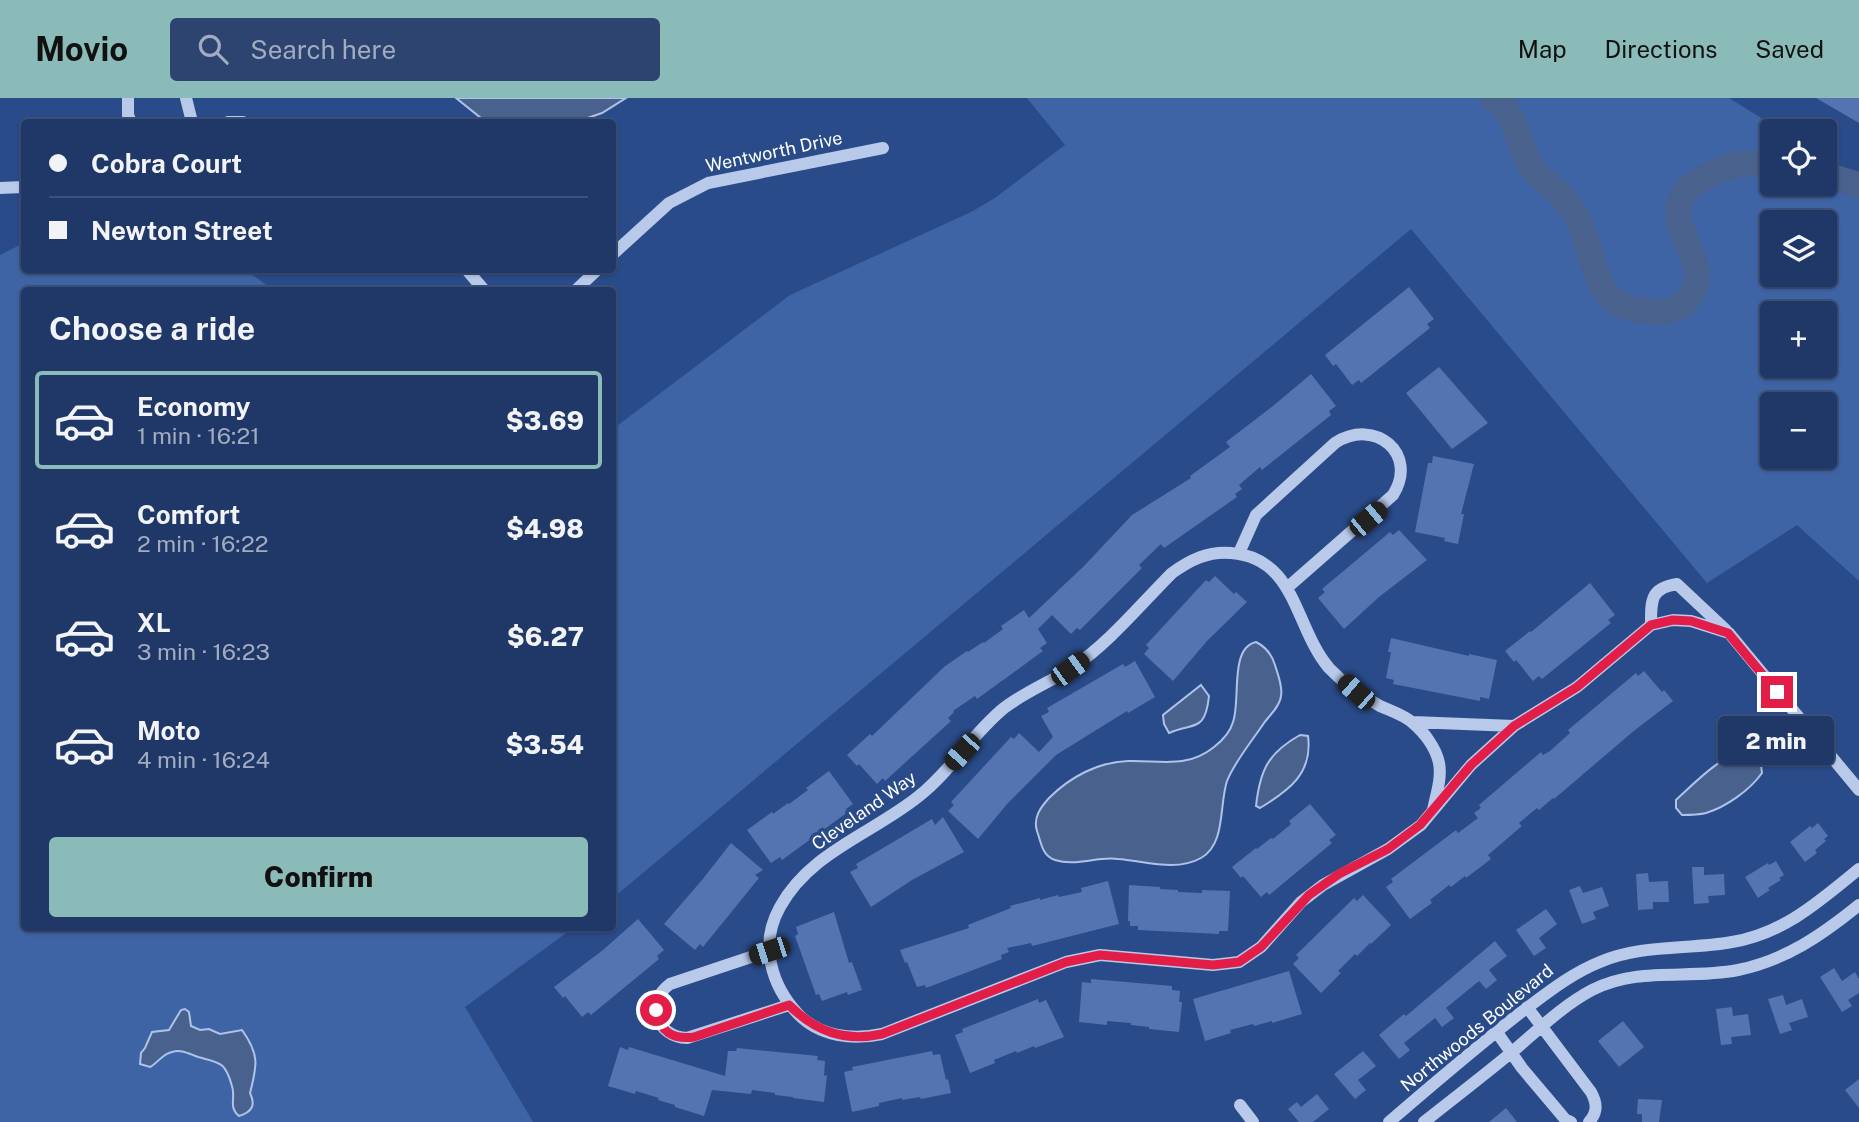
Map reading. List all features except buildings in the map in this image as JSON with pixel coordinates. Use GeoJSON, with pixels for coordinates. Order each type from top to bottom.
{"type":"FeatureCollection","features":[{"type":"Feature","properties":{"kind":"street"},"geometry":{"type":"LineString","coordinates":[[128,98],[130,119]]}},
{"type":"Feature","properties":{"kind":"street"},"geometry":{"type":"LineString","coordinates":[[186,98],[191,119]]}},
{"type":"Feature","properties":{"kind":"street","name":"Wentworth Drive"},"geometry":{"type":"LineString","coordinates":[[616,251],[669,203],[708,183],[883,148]]}},
{"type":"Feature","properties":{"kind":"street"},"geometry":{"type":"LineString","coordinates":[[0,188],[21,187]]}},
{"type":"Feature","properties":{"kind":"street"},"geometry":{"type":"LineString","coordinates":[[470,273],[481,287]]}},
{"type":"Feature","properties":{"kind":"street"},"geometry":{"type":"LineString","coordinates":[[579,287],[594,273]]}},
{"type":"Feature","properties":{"kind":"street"},"geometry":{"type":"LineString","coordinates":[[1239,553],[1256,515],[1335,443],[1349,435],[1360,433],[1372,434],[1387,441],[1400,465],[1400,481],[1393,495],[1287,587]]}},
{"type":"Feature","properties":{"kind":"street","name":"Cleveland Way"},"geometry":{"type":"LineString","coordinates":[[769,951],[771,928],[778,910],[799,881],[828,854],[919,797],[997,714],[1021,696],[1087,657],[1172,573],[1186,563],[1220,552],[1250,556],[1270,567],[1287,587],[1312,644],[1330,669],[1356,692],[1412,722],[1431,743],[1439,762],[1439,779],[1433,810]]}},
{"type":"Feature","properties":{"kind":"street"},"geometry":{"type":"LineString","coordinates":[[1651,625],[1651,607],[1655,593],[1664,586],[1677,584],[1728,633],[1859,790]]}},
{"type":"Feature","properties":{"kind":"street"},"geometry":{"type":"LineString","coordinates":[[789,1005],[687,1038],[671,1035],[660,1025],[656,1002],[659,994],[670,984],[769,951],[775,979],[789,1005],[802,1018],[816,1027],[842,1036],[866,1037],[882,1034],[1066,962],[1087,957],[1115,956],[1213,965],[1239,962],[1261,947],[1309,895],[1339,874],[1388,849],[1420,825],[1471,765],[1514,726],[1577,687],[1651,625],[1673,620],[1691,621],[1728,633]]}},
{"type":"Feature","properties":{"kind":"street","name":"Cleveland Way"},"geometry":{"type":"LineString","coordinates":[[1412,722],[1514,726]]}},
{"type":"Feature","properties":{"kind":"street","name":"Northwoods Boulevard"},"geometry":{"type":"LineString","coordinates":[[1389,1122],[1496,1031],[1581,970],[1637,951],[1734,942],[1758,936],[1808,911],[1859,869]]}},
{"type":"Feature","properties":{"kind":"street"},"geometry":{"type":"LineString","coordinates":[[1424,1122],[1564,1008],[1593,990],[1643,974],[1700,974],[1737,970],[1766,963],[1810,942],[1859,905]]}},
{"type":"Feature","properties":{"kind":"street"},"geometry":{"type":"LineString","coordinates":[[1527,1007],[1591,1092],[1596,1102],[1596,1113],[1589,1122]]}},
{"type":"Feature","properties":{"kind":"street"},"geometry":{"type":"LineString","coordinates":[[1496,1031],[1565,1119],[1571,1122]]}},
{"type":"Feature","properties":{"kind":"street"},"geometry":{"type":"LineString","coordinates":[[1240,1105],[1254,1122]]}},
{"type":"Feature","properties":{"kind":"shaded area"},"geometry":{"type":"Polygon","coordinates":[[[456,98],[626,98],[602,113],[585,119],[481,118],[456,98]]]}},
{"type":"Feature","properties":{"kind":"shaded area"},"geometry":{"type":"Polygon","coordinates":[[[1027,98],[1729,98],[1763,119],[1760,119],[1760,196],[1837,196],[1837,166],[1859,180],[1859,581],[1797,525],[1707,583],[1411,229],[616,895],[616,427],[790,295],[971,212],[995,198],[1065,145],[1027,98]]]}},
{"type":"Feature","properties":{"kind":"shaded area"},"geometry":{"type":"Polygon","coordinates":[[[21,244],[21,273],[250,273],[269,287],[21,287],[21,931],[569,931],[465,1007],[533,1122],[0,1122],[0,255],[21,244]]]}},
{"type":"Feature","properties":{"kind":"shaded area"},"geometry":{"type":"Polygon","coordinates":[[[1256,642],[1266,649],[1274,661],[1281,685],[1280,700],[1230,774],[1218,834],[1209,852],[1191,862],[1171,865],[1110,858],[1063,862],[1047,855],[1037,831],[1037,817],[1046,802],[1066,784],[1085,772],[1106,764],[1128,761],[1173,762],[1194,758],[1204,754],[1223,739],[1232,726],[1242,654],[1248,646],[1256,642]]]}},
{"type":"Feature","properties":{"kind":"shaded area"},"geometry":{"type":"Polygon","coordinates":[[[1201,685],[1209,696],[1205,716],[1197,724],[1169,733],[1163,715],[1201,685]]]}},
{"type":"Feature","properties":{"kind":"shaded area"},"geometry":{"type":"Polygon","coordinates":[[[1300,735],[1308,736],[1309,749],[1302,771],[1280,795],[1260,808],[1256,806],[1263,772],[1280,749],[1300,735]]]}},
{"type":"Feature","properties":{"kind":"shaded area"},"geometry":{"type":"Polygon","coordinates":[[[1746,750],[1761,765],[1762,773],[1751,786],[1714,810],[1682,815],[1676,808],[1676,800],[1718,763],[1746,750]]]}},
{"type":"Feature","properties":{"kind":"shaded area"},"geometry":{"type":"Polygon","coordinates":[[[181,1010],[189,1012],[191,1026],[220,1034],[242,1030],[248,1039],[255,1061],[250,1093],[253,1104],[247,1112],[239,1116],[236,1113],[229,1078],[224,1067],[217,1062],[179,1051],[165,1055],[150,1067],[140,1064],[141,1053],[152,1032],[169,1030],[181,1010]]]}},
{"type":"Feature","properties":{"kind":"waterway"},"geometry":{"type":"LineString","coordinates":[[1493,98],[1506,108],[1532,167],[1571,207],[1607,294],[1620,304],[1639,310],[1667,311],[1677,308],[1687,301],[1695,287],[1695,266],[1678,213],[1685,193],[1713,172],[1736,165],[1760,164]]}},
{"type":"Feature","properties":{"kind":"waterway"},"geometry":{"type":"LineString","coordinates":[[1837,179],[1859,185]]}},
{"type":"Feature","properties":{"kind":"route"},"geometry":{"type":"LineString","coordinates":[[656,1010],[660,1025],[678,1038],[694,1037],[789,1005],[816,1027],[842,1036],[866,1037],[882,1034],[1066,962],[1087,957],[1115,956],[1221,966],[1239,962],[1261,947],[1309,895],[1339,874],[1388,849],[1420,825],[1471,765],[1514,726],[1577,687],[1651,625],[1673,620],[1691,621],[1728,633],[1777,692]]}}]}
